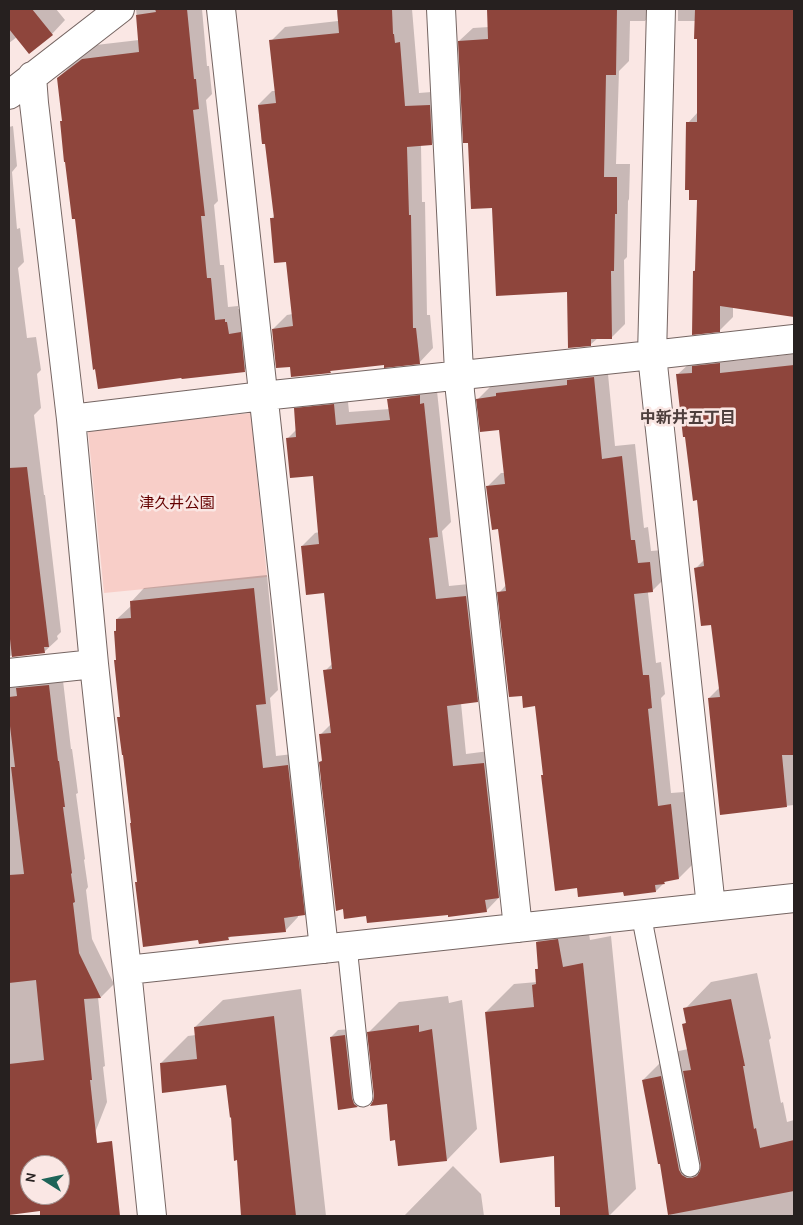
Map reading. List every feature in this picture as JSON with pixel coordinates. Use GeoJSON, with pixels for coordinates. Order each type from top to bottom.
{"type":"FeatureCollection","features":[{"type":"Feature","properties":{"kind":"street"},"geometry":{"type":"LineString","coordinates":[[9,95],[120,9]]}},
{"type":"Feature","properties":{"kind":"street"},"geometry":{"type":"LineString","coordinates":[[221,9],[263,396],[335,947]]}},
{"type":"Feature","properties":{"kind":"street"},"geometry":{"type":"LineString","coordinates":[[441,9],[460,392],[518,928]]}},
{"type":"Feature","properties":{"kind":"street"},"geometry":{"type":"LineString","coordinates":[[661,9],[652,355],[711,907]]}},
{"type":"Feature","properties":{"kind":"street"},"geometry":{"type":"LineString","coordinates":[[32,76],[71,419],[94,664],[128,970],[152,1216]]}},
{"type":"Feature","properties":{"kind":"street"},"geometry":{"type":"LineString","coordinates":[[71,419],[263,396],[794,339]]}},
{"type":"Feature","properties":{"kind":"street"},"geometry":{"type":"LineString","coordinates":[[9,673],[94,664]]}},
{"type":"Feature","properties":{"kind":"street"},"geometry":{"type":"LineString","coordinates":[[128,970],[711,907],[793,904]]}},
{"type":"Feature","properties":{"kind":"lane"},"geometry":{"type":"LineString","coordinates":[[641,914],[690,1167]]}},
{"type":"Feature","properties":{"kind":"lane"},"geometry":{"type":"LineString","coordinates":[[335,947],[362,1097]]}},
{"type":"Feature","properties":{"kind":"green space","name":"津久井公園"},"geometry":{"type":"Polygon","coordinates":[[[251,413],[267,577],[104,593],[88,431],[251,413]]]}},
{"type":"Feature","properties":{"kind":"building"},"geometry":{"type":"Polygon","coordinates":[[[9,9],[32,9],[53,35],[29,54],[9,29],[9,9]]]}},
{"type":"Feature","properties":{"kind":"building"},"geometry":{"type":"Polygon","coordinates":[[[155,9],[187,9],[199,109],[193,110],[205,216],[201,216],[207,278],[211,278],[215,320],[225,319],[229,334],[241,332],[245,372],[98,389],[95,369],[93,370],[75,219],[72,219],[64,162],[57,78],[82,59],[139,52],[136,15],[156,12],[155,9]]]}},
{"type":"Feature","properties":{"kind":"building"},"geometry":{"type":"Polygon","coordinates":[[[337,9],[392,9],[395,43],[400,42],[405,106],[430,105],[432,145],[407,147],[409,215],[411,215],[413,328],[416,328],[420,364],[384,368],[384,365],[291,377],[290,367],[276,368],[272,329],[293,326],[286,262],[274,263],[270,218],[274,218],[265,144],[262,144],[258,105],[276,103],[269,40],[339,33],[337,9]]]}},
{"type":"Feature","properties":{"kind":"building"},"geometry":{"type":"Polygon","coordinates":[[[487,9],[617,9],[616,75],[606,75],[604,177],[617,177],[614,271],[611,271],[612,339],[591,339],[591,346],[568,348],[567,292],[496,296],[492,208],[471,209],[468,143],[463,143],[458,41],[488,39],[487,9]]]}},
{"type":"Feature","properties":{"kind":"building"},"geometry":{"type":"Polygon","coordinates":[[[695,9],[794,9],[794,317],[720,306],[720,332],[692,335],[697,200],[689,200],[689,190],[685,190],[686,122],[697,122],[697,39],[694,39],[695,9]]]}},
{"type":"Feature","properties":{"kind":"building"},"geometry":{"type":"Polygon","coordinates":[[[720,363],[720,373],[794,365],[794,755],[782,755],[787,807],[720,815],[708,698],[720,697],[711,625],[701,626],[694,568],[704,566],[697,500],[693,501],[676,374],[692,373],[692,366],[720,363]]]}},
{"type":"Feature","properties":{"kind":"building"},"geometry":{"type":"Polygon","coordinates":[[[594,377],[602,459],[622,456],[631,540],[635,540],[638,563],[650,562],[653,592],[634,594],[643,675],[649,675],[652,708],[648,709],[658,806],[671,804],[679,879],[655,885],[656,892],[624,896],[623,892],[578,897],[577,888],[555,891],[535,706],[523,708],[522,696],[509,697],[497,592],[506,591],[498,529],[492,530],[486,486],[505,484],[499,430],[480,432],[476,399],[496,396],[496,393],[567,385],[567,380],[594,377]]]}},
{"type":"Feature","properties":{"kind":"building"},"geometry":{"type":"Polygon","coordinates":[[[420,395],[420,404],[424,403],[438,537],[429,538],[436,599],[466,596],[478,702],[447,706],[453,766],[484,763],[499,898],[485,900],[487,912],[367,923],[366,916],[344,919],[343,909],[336,911],[319,762],[322,761],[319,734],[331,733],[323,670],[332,669],[324,593],[306,595],[301,546],[319,544],[313,476],[290,478],[286,438],[296,437],[294,408],[334,404],[336,425],[390,420],[387,399],[420,395]]]}},
{"type":"Feature","properties":{"kind":"building"},"geometry":{"type":"Polygon","coordinates":[[[27,467],[49,647],[44,647],[45,653],[12,657],[9,630],[9,468],[27,467]]]}},
{"type":"Feature","properties":{"kind":"building"},"geometry":{"type":"Polygon","coordinates":[[[254,588],[266,704],[256,705],[263,768],[288,765],[305,915],[284,918],[286,932],[228,937],[229,940],[199,944],[198,940],[143,947],[135,882],[137,882],[131,823],[117,717],[120,717],[114,660],[116,660],[114,631],[116,631],[116,619],[131,618],[130,601],[254,588]]]}},
{"type":"Feature","properties":{"kind":"building"},"geometry":{"type":"Polygon","coordinates":[[[49,685],[65,807],[63,807],[72,873],[75,902],[73,903],[79,953],[101,998],[84,999],[97,1143],[112,1141],[120,1216],[40,1216],[40,1211],[9,1215],[9,1064],[44,1060],[36,980],[9,983],[9,875],[24,874],[11,767],[15,767],[9,718],[9,697],[17,696],[16,688],[49,685]]]}},
{"type":"Feature","properties":{"kind":"building"},"geometry":{"type":"Polygon","coordinates":[[[558,939],[563,967],[583,963],[609,1216],[560,1216],[560,1207],[555,1207],[554,1156],[500,1163],[485,1012],[534,1007],[532,985],[536,984],[535,969],[538,969],[536,942],[558,939]]]}},
{"type":"Feature","properties":{"kind":"building"},"geometry":{"type":"Polygon","coordinates":[[[731,999],[745,1066],[743,1066],[754,1129],[756,1128],[760,1148],[794,1140],[794,1191],[668,1215],[660,1164],[658,1164],[642,1080],[661,1076],[679,1170],[687,1178],[697,1176],[701,1165],[683,1071],[691,1070],[682,1024],[686,1023],[683,1008],[731,999]]]}},
{"type":"Feature","properties":{"kind":"building"},"geometry":{"type":"Polygon","coordinates":[[[274,1016],[296,1216],[241,1216],[237,1160],[234,1161],[231,1117],[226,1085],[162,1093],[160,1063],[197,1059],[194,1027],[274,1016]]]}},
{"type":"Feature","properties":{"kind":"building"},"geometry":{"type":"Polygon","coordinates":[[[419,1025],[419,1032],[432,1029],[447,1161],[398,1166],[395,1140],[390,1141],[387,1104],[370,1106],[374,1096],[367,1032],[419,1025]]]}},
{"type":"Feature","properties":{"kind":"building"},"geometry":{"type":"Polygon","coordinates":[[[345,1035],[352,1098],[354,1104],[358,1107],[338,1110],[330,1037],[345,1035]]]}},
{"type":"Feature","properties":{"kind":"district","name":"中新井五丁目"},"geometry":{"type":"Point","coordinates":[688,418]}}]}
